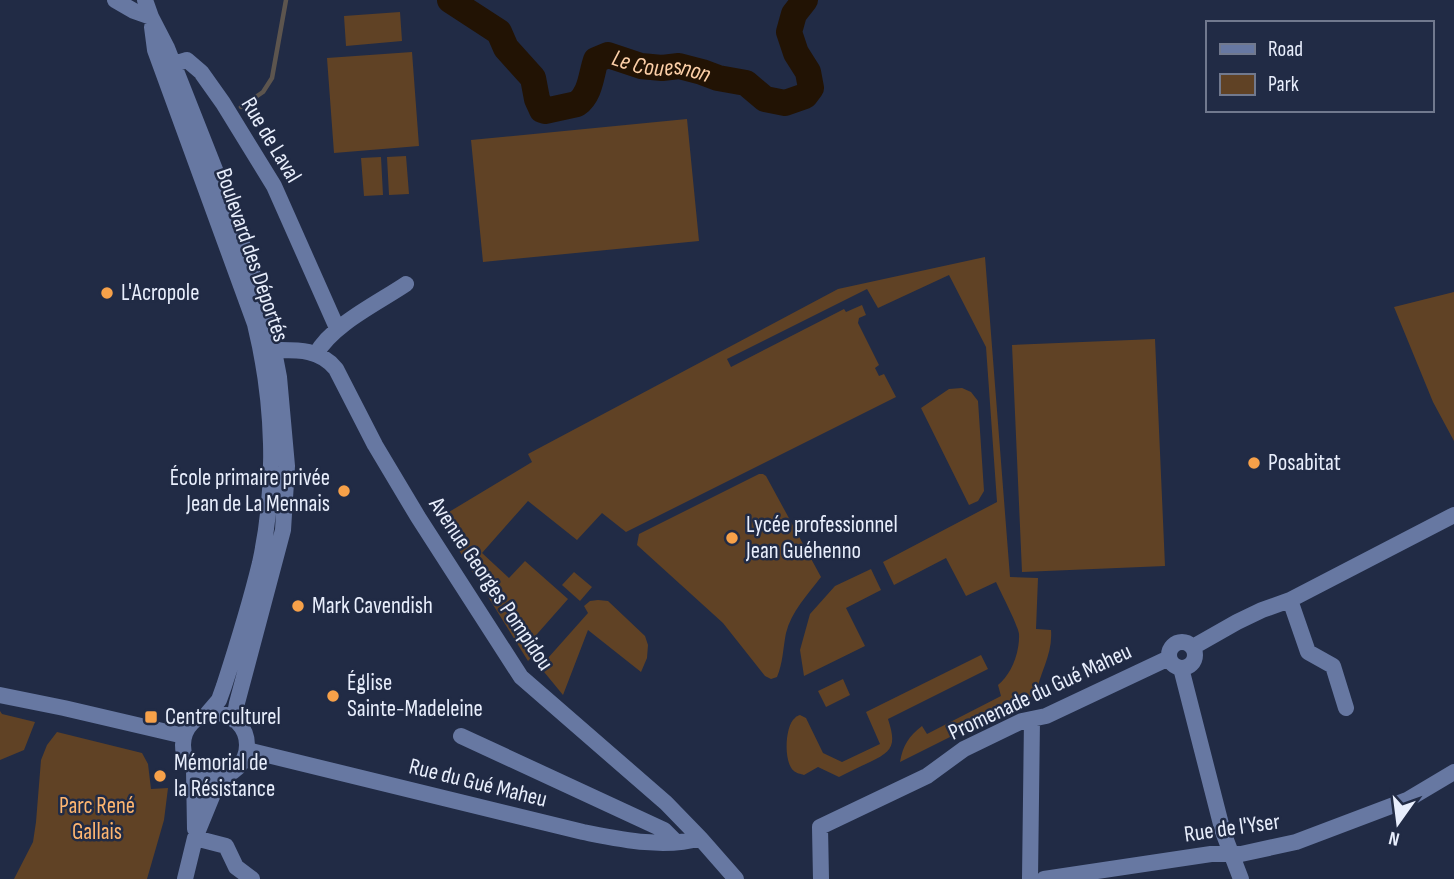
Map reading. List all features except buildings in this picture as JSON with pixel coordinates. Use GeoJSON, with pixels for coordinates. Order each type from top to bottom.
{"type":"FeatureCollection","features":[{"type":"Feature","properties":{"kind":"street"},"geometry":{"type":"LineString","coordinates":[[115,0],[151,17]]}},
{"type":"Feature","properties":{"kind":"street"},"geometry":{"type":"LineString","coordinates":[[145,0],[174,64]]}},
{"type":"Feature","properties":{"kind":"street","name":"Boulevard des Déportés"},"geometry":{"type":"LineString","coordinates":[[151,17],[155,50],[246,297],[279,377],[287,466],[283,530],[234,720]]}},
{"type":"Feature","properties":{"kind":"street","name":"Rue de Laval"},"geometry":{"type":"LineString","coordinates":[[174,64],[187,60],[201,72],[237,126],[274,186],[337,328]]}},
{"type":"Feature","properties":{"kind":"street","name":"Boulevard des Déportés"},"geometry":{"type":"LineString","coordinates":[[174,64],[234,219],[267,316],[266,383],[271,440],[268,513],[257,575],[228,676],[219,699],[207,714]]}},
{"type":"Feature","properties":{"kind":"street"},"geometry":{"type":"LineString","coordinates":[[268,350],[310,351],[316,354],[337,328],[406,284]]}},
{"type":"Feature","properties":{"kind":"street","name":"Avenue Georges Pompidou"},"geometry":{"type":"LineString","coordinates":[[316,354],[336,369],[375,446],[521,677],[666,803],[736,879]]}},
{"type":"Feature","properties":{"kind":"street"},"geometry":{"type":"LineString","coordinates":[[1193,647],[1249,616],[1290,600],[1454,514]]}},
{"type":"Feature","properties":{"kind":"street"},"geometry":{"type":"LineString","coordinates":[[1290,600],[1308,652],[1333,666],[1346,708]]}},
{"type":"Feature","properties":{"kind":"street"},"geometry":{"type":"LineString","coordinates":[[1175,663],[1187,667],[1192,664],[1195,659],[1193,647],[1185,642],[1174,644],[1169,652],[1175,663],[1223,832],[1241,879]]}},
{"type":"Feature","properties":{"kind":"street","name":"Promenade du Gué Maheu"},"geometry":{"type":"LineString","coordinates":[[821,879],[820,827],[927,776],[964,749],[1022,721],[1046,716],[1175,663]]}},
{"type":"Feature","properties":{"kind":"street"},"geometry":{"type":"LineString","coordinates":[[0,695],[184,736]]}},
{"type":"Feature","properties":{"kind":"street"},"geometry":{"type":"LineString","coordinates":[[217,713],[234,720],[242,728],[247,750],[238,768],[220,777],[206,776],[194,769],[186,760],[183,748],[184,736],[193,722],[207,714],[217,713]]}},
{"type":"Feature","properties":{"kind":"street"},"geometry":{"type":"LineString","coordinates":[[1030,879],[1032,719]]}},
{"type":"Feature","properties":{"kind":"street"},"geometry":{"type":"LineString","coordinates":[[461,736],[664,830],[675,841]]}},
{"type":"Feature","properties":{"kind":"street","name":"Rue du Gué Maheu"},"geometry":{"type":"LineString","coordinates":[[247,750],[583,832],[632,841],[689,841],[700,838]]}},
{"type":"Feature","properties":{"kind":"street"},"geometry":{"type":"LineString","coordinates":[[194,769],[195,838]]}},
{"type":"Feature","properties":{"kind":"street","name":"Rue de l'Yser"},"geometry":{"type":"LineString","coordinates":[[1045,879],[1211,854],[1241,855],[1296,842],[1407,800],[1454,772]]}},
{"type":"Feature","properties":{"kind":"street"},"geometry":{"type":"LineString","coordinates":[[185,879],[195,838],[220,777]]}},
{"type":"Feature","properties":{"kind":"street"},"geometry":{"type":"LineString","coordinates":[[195,838],[226,846],[236,867],[252,879]]}},
{"type":"Feature","properties":{"kind":"green space"},"geometry":{"type":"Polygon","coordinates":[[[400,12],[402,41],[346,46],[344,16],[400,12]]]}},
{"type":"Feature","properties":{"kind":"green space"},"geometry":{"type":"Polygon","coordinates":[[[412,52],[419,146],[334,153],[327,58],[412,52]]]}},
{"type":"Feature","properties":{"kind":"green space"},"geometry":{"type":"Polygon","coordinates":[[[687,119],[699,241],[483,262],[471,140],[687,119]]]}},
{"type":"Feature","properties":{"kind":"green space"},"geometry":{"type":"Polygon","coordinates":[[[406,156],[409,194],[389,195],[387,157],[406,156]]]}},
{"type":"Feature","properties":{"kind":"green space"},"geometry":{"type":"Polygon","coordinates":[[[381,157],[383,195],[364,196],[361,158],[381,157]]]}},
{"type":"Feature","properties":{"kind":"green space"},"geometry":{"type":"Polygon","coordinates":[[[985,257],[1010,577],[1038,578],[1036,629],[1051,630],[1050,647],[1036,694],[900,762],[907,741],[922,726],[927,734],[1001,696],[998,685],[1011,669],[1019,641],[1016,624],[996,582],[966,596],[946,558],[894,585],[883,562],[997,502],[986,347],[949,275],[878,308],[867,289],[727,359],[731,367],[844,309],[846,312],[862,305],[866,315],[859,318],[858,323],[879,365],[875,368],[879,376],[884,374],[896,397],[626,532],[602,513],[577,540],[528,501],[482,553],[509,578],[525,561],[568,599],[530,642],[538,650],[528,661],[439,518],[532,462],[528,454],[838,289],[985,257]]]}},
{"type":"Feature","properties":{"kind":"green space"},"geometry":{"type":"Polygon","coordinates":[[[1454,292],[1454,441],[1433,402],[1394,307],[1454,292]]]}},
{"type":"Feature","properties":{"kind":"green space"},"geometry":{"type":"Polygon","coordinates":[[[1155,339],[1165,566],[1022,572],[1012,345],[1155,339]]]}},
{"type":"Feature","properties":{"kind":"green space"},"geometry":{"type":"Polygon","coordinates":[[[962,388],[971,392],[978,401],[984,491],[978,501],[969,505],[921,408],[949,389],[962,388]]]}},
{"type":"Feature","properties":{"kind":"green space"},"geometry":{"type":"Polygon","coordinates":[[[759,474],[766,476],[821,577],[792,618],[786,633],[779,672],[777,677],[771,679],[765,676],[723,623],[637,545],[639,534],[759,474]]]}},
{"type":"Feature","properties":{"kind":"green space"},"geometry":{"type":"Polygon","coordinates":[[[871,569],[881,590],[846,608],[865,646],[804,676],[800,650],[810,614],[835,586],[871,569]]]}},
{"type":"Feature","properties":{"kind":"green space"},"geometry":{"type":"Polygon","coordinates":[[[574,572],[592,587],[580,601],[562,585],[574,572]]]}},
{"type":"Feature","properties":{"kind":"green space"},"geometry":{"type":"Polygon","coordinates":[[[590,601],[608,601],[645,636],[648,645],[647,658],[641,672],[588,630],[563,695],[540,667],[588,613],[584,606],[590,601]]]}},
{"type":"Feature","properties":{"kind":"green space"},"geometry":{"type":"Polygon","coordinates":[[[981,655],[988,669],[888,719],[892,735],[891,746],[878,758],[839,777],[818,767],[804,775],[790,767],[787,736],[796,716],[806,718],[823,753],[842,762],[880,744],[866,712],[981,655]]]}},
{"type":"Feature","properties":{"kind":"green space"},"geometry":{"type":"Polygon","coordinates":[[[843,679],[850,695],[826,707],[818,691],[843,679]]]}},
{"type":"Feature","properties":{"kind":"green space"},"geometry":{"type":"Polygon","coordinates":[[[0,711],[2,714],[35,722],[24,750],[0,760],[0,711]]]}},
{"type":"Feature","properties":{"kind":"green space","name":"Parc René Gallais"},"geometry":{"type":"Polygon","coordinates":[[[57,732],[142,753],[148,764],[151,789],[168,788],[164,820],[147,879],[14,879],[33,842],[41,760],[47,745],[57,732]]]}},
{"type":"Feature","properties":{"kind":"waterway"},"geometry":{"type":"LineString","coordinates":[[241,107],[263,92],[272,78],[286,0]]}},
{"type":"Feature","properties":{"kind":"waterway","name":"Le Couesnon"},"geometry":{"type":"LineString","coordinates":[[450,0],[499,32],[506,48],[533,78],[537,99],[545,111],[577,104],[582,100],[596,60],[608,55],[641,66],[679,66],[746,83],[765,99],[785,103],[805,96],[811,88],[808,72],[796,53],[789,32],[794,14],[805,0]]}},
{"type":"Feature","properties":{"kind":"place","name":"L'Acropole"},"geometry":{"type":"Point","coordinates":[107,293]}},
{"type":"Feature","properties":{"kind":"place","name":"Posabitat"},"geometry":{"type":"Point","coordinates":[1254,463]}},
{"type":"Feature","properties":{"kind":"place","name":"École primaire privée Jean de La Mennais"},"geometry":{"type":"Point","coordinates":[344,491]}},
{"type":"Feature","properties":{"kind":"place","name":"Lycée professionnel Jean Guéhenno"},"geometry":{"type":"Point","coordinates":[732,538]}},
{"type":"Feature","properties":{"kind":"place","name":"Mark Cavendish"},"geometry":{"type":"Point","coordinates":[298,606]}},
{"type":"Feature","properties":{"kind":"place","name":"Église Sainte-Madeleine"},"geometry":{"type":"Point","coordinates":[333,696]}},
{"type":"Feature","properties":{"kind":"place","name":"Centre culturel"},"geometry":{"type":"Point","coordinates":[151,717]}},
{"type":"Feature","properties":{"kind":"place","name":"Mémorial de la Résistance"},"geometry":{"type":"Point","coordinates":[160,776]}}]}
